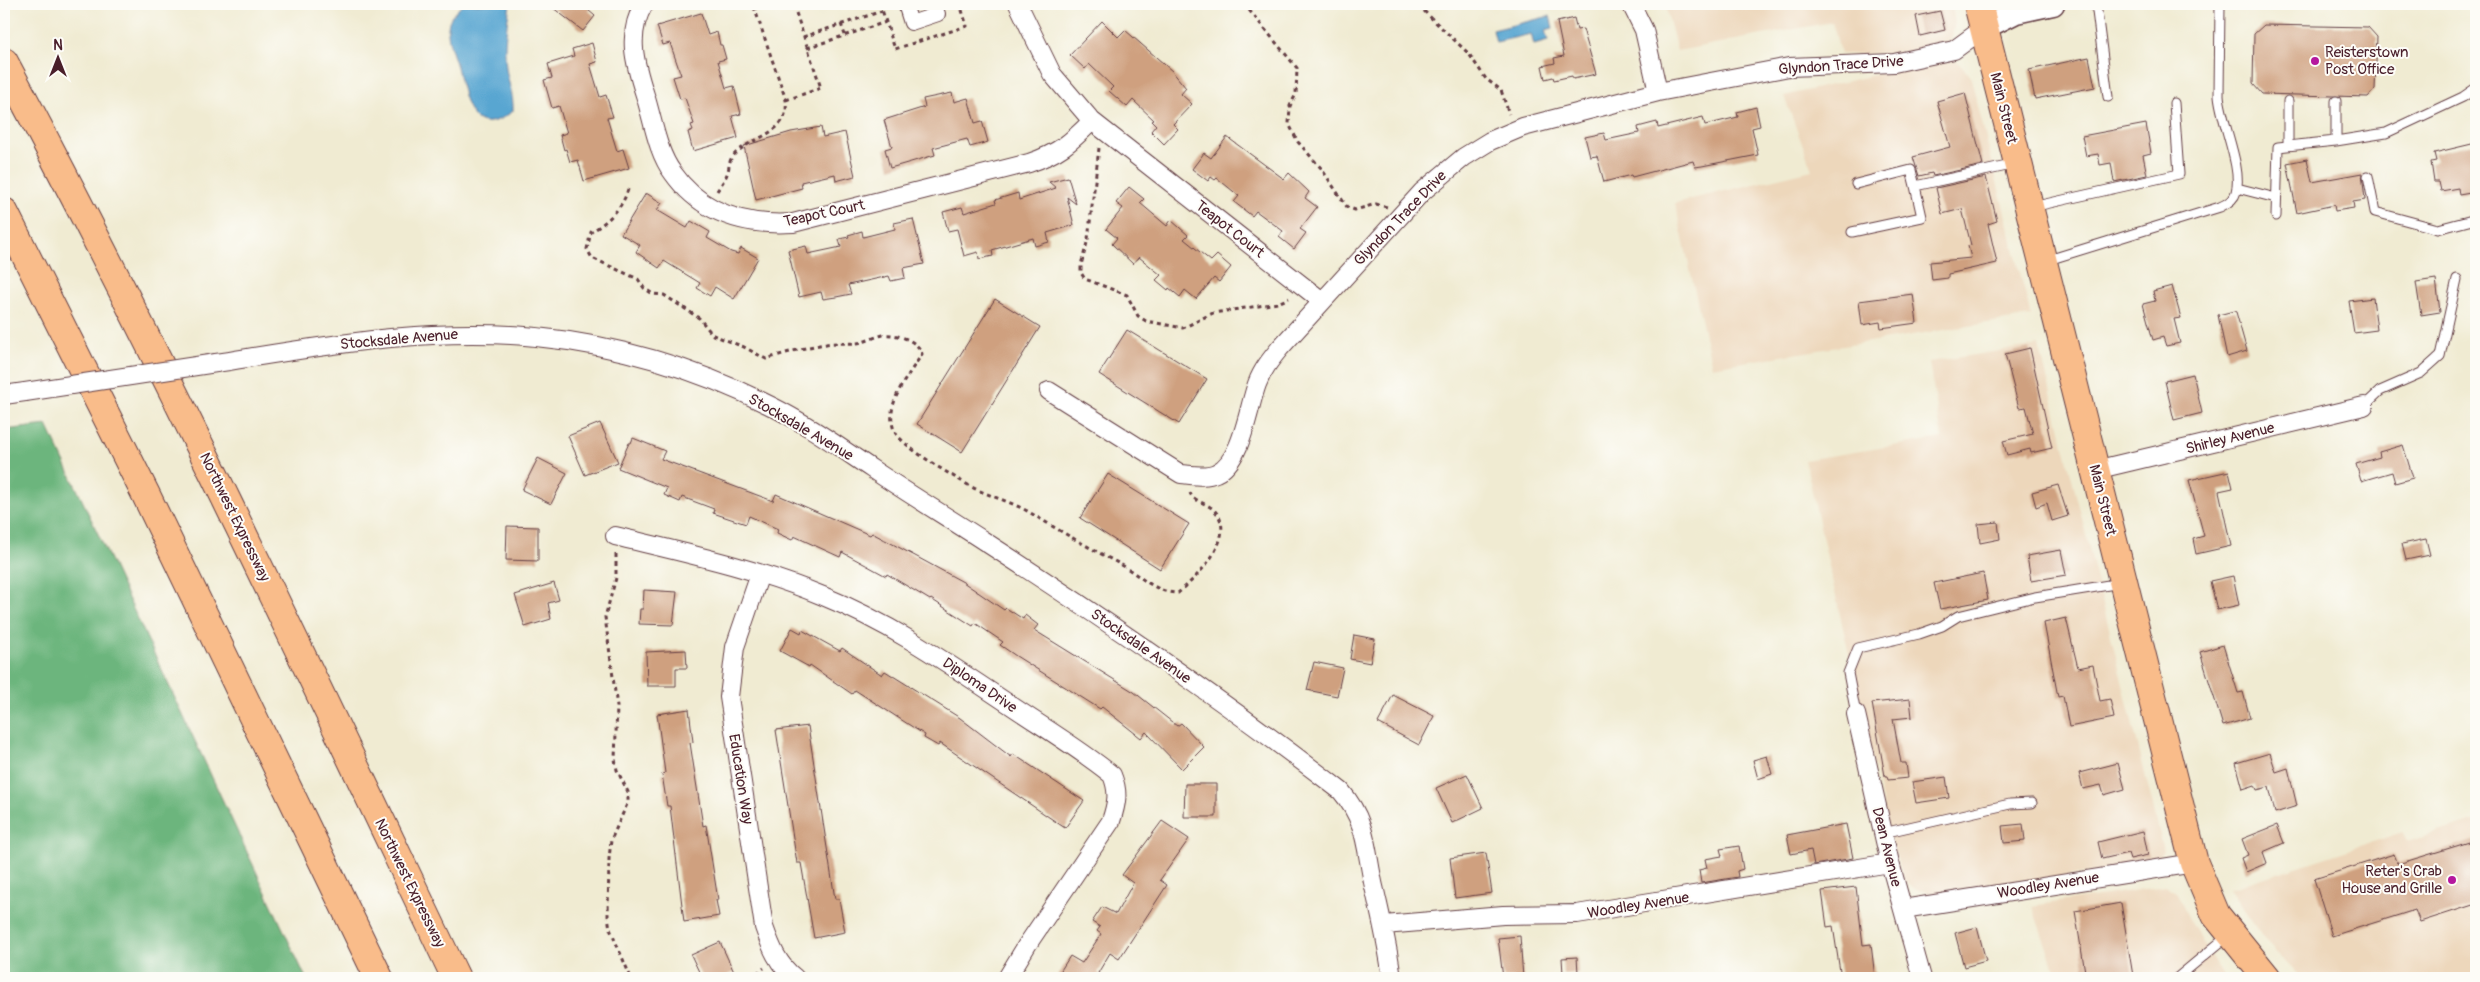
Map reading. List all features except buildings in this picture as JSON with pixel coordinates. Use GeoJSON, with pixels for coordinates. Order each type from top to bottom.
{"type":"FeatureCollection","features":[{"type":"Feature","properties":{"kind":"main road","name":"Main Street"},"geometry":{"type":"LineString","coordinates":[[1981,16],[2194,863],[2205,894],[2229,934],[2267,978]]}},
{"type":"Feature","properties":{"kind":"main road","name":"Northwest Expressway"},"geometry":{"type":"LineString","coordinates":[[4,62],[88,219],[204,453],[456,978]]}},
{"type":"Feature","properties":{"kind":"main road"},"geometry":{"type":"LineString","coordinates":[[4,212],[146,495],[379,978]]}},
{"type":"Feature","properties":{"kind":"street","name":"Teapot Court"},"geometry":{"type":"LineString","coordinates":[[644,4],[636,21],[633,38],[634,58],[662,152],[672,173],[707,206],[722,215],[744,221],[770,224],[793,223],[1052,155],[1098,127]]}},
{"type":"Feature","properties":{"kind":"street"},"geometry":{"type":"LineString","coordinates":[[905,4],[911,23],[938,14],[934,4]]}},
{"type":"Feature","properties":{"kind":"street","name":"Teapot Court"},"geometry":{"type":"LineString","coordinates":[[1018,4],[1052,74],[1098,127],[1322,300]]}},
{"type":"Feature","properties":{"kind":"street"},"geometry":{"type":"LineString","coordinates":[[1630,4],[1644,30],[1658,92]]}},
{"type":"Feature","properties":{"kind":"street"},"geometry":{"type":"LineString","coordinates":[[1981,16],[2016,12],[2053,4]]}},
{"type":"Feature","properties":{"kind":"street","name":"Glyndon Trace Drive"},"geometry":{"type":"LineString","coordinates":[[1049,390],[1181,474],[1202,476],[1217,473],[1228,464],[1239,446],[1258,383],[1266,367],[1322,300],[1422,192],[1450,167],[1490,141],[1515,130],[1658,92],[1789,67],[1894,63],[1954,50],[1981,16]]}},
{"type":"Feature","properties":{"kind":"street","name":"Stocksdale Avenue"},"geometry":{"type":"LineString","coordinates":[[4,395],[388,337],[460,333],[501,334],[582,344],[634,354],[679,368],[772,407],[827,438],[1093,612],[1341,791],[1352,804],[1361,822],[1374,890],[1384,925],[1392,978]]}},
{"type":"Feature","properties":{"kind":"street","name":"Shirley Avenue"},"geometry":{"type":"LineString","coordinates":[[2095,470],[2364,406]]}},
{"type":"Feature","properties":{"kind":"street","name":"Diploma Drive"},"geometry":{"type":"LineString","coordinates":[[615,536],[717,560],[760,574],[822,596],[886,625],[932,653],[1112,775],[1117,786],[1118,802],[1111,820],[1007,978]]}},
{"type":"Feature","properties":{"kind":"street","name":"Education Way"},"geometry":{"type":"LineString","coordinates":[[760,574],[735,647],[731,674],[730,704],[764,927],[772,948],[784,970],[795,978]]}},
{"type":"Feature","properties":{"kind":"street","name":"Dean Avenue"},"geometry":{"type":"LineString","coordinates":[[1856,714],[1890,863],[1922,978]]}},
{"type":"Feature","properties":{"kind":"street","name":"Woodley Avenue"},"geometry":{"type":"LineString","coordinates":[[1384,925],[1503,915],[1586,913],[1890,863]]}},
{"type":"Feature","properties":{"kind":"street","name":"Woodley Avenue"},"geometry":{"type":"LineString","coordinates":[[1903,909],[2194,863]]}},
{"type":"Feature","properties":{"kind":"lane"},"geometry":{"type":"LineString","coordinates":[[2096,4],[2108,97]]}},
{"type":"Feature","properties":{"kind":"lane"},"geometry":{"type":"LineString","coordinates":[[2043,261],[2220,208],[2230,202],[2236,194],[2237,172],[2220,109],[2220,4]]}},
{"type":"Feature","properties":{"kind":"lane"},"geometry":{"type":"LineString","coordinates":[[2276,216],[2278,147],[2336,141],[2386,133],[2463,97],[2476,88]]}},
{"type":"Feature","properties":{"kind":"lane"},"geometry":{"type":"LineString","coordinates":[[2288,101],[2288,145]]}},
{"type":"Feature","properties":{"kind":"lane"},"geometry":{"type":"LineString","coordinates":[[2336,101],[2336,141]]}},
{"type":"Feature","properties":{"kind":"lane"},"geometry":{"type":"LineString","coordinates":[[2029,208],[2179,174],[2174,103]]}},
{"type":"Feature","properties":{"kind":"lane"},"geometry":{"type":"LineString","coordinates":[[1915,186],[2018,163]]}},
{"type":"Feature","properties":{"kind":"lane"},"geometry":{"type":"LineString","coordinates":[[1852,232],[1922,217],[1911,170],[1856,184]]}},
{"type":"Feature","properties":{"kind":"lane"},"geometry":{"type":"LineString","coordinates":[[2368,176],[2375,212],[2438,228],[2476,219]]}},
{"type":"Feature","properties":{"kind":"lane"},"geometry":{"type":"LineString","coordinates":[[2237,188],[2276,198]]}},
{"type":"Feature","properties":{"kind":"lane"},"geometry":{"type":"LineString","coordinates":[[2364,406],[2380,392],[2421,374],[2440,356],[2457,278]]}},
{"type":"Feature","properties":{"kind":"lane"},"geometry":{"type":"LineString","coordinates":[[1856,714],[1848,673],[1858,648],[1919,634],[1942,626],[1958,616],[2006,604],[2124,582]]}},
{"type":"Feature","properties":{"kind":"lane"},"geometry":{"type":"LineString","coordinates":[[1883,833],[2010,804],[2032,803]]}},
{"type":"Feature","properties":{"kind":"lane"},"geometry":{"type":"LineString","coordinates":[[2179,978],[2229,934]]}},
{"type":"Feature","properties":{"kind":"path"},"geometry":{"type":"LineString","coordinates":[[707,206],[728,173],[729,162],[735,154],[778,127],[787,111],[786,100],[753,4]]}},
{"type":"Feature","properties":{"kind":"path"},"geometry":{"type":"LineString","coordinates":[[755,8],[770,4]]}},
{"type":"Feature","properties":{"kind":"path"},"geometry":{"type":"LineString","coordinates":[[786,100],[821,88],[793,4]]}},
{"type":"Feature","properties":{"kind":"path"},"geometry":{"type":"LineString","coordinates":[[1244,4],[1297,68],[1296,94],[1290,106],[1289,124],[1296,134],[1298,142],[1321,168],[1347,207],[1355,210],[1376,204],[1385,205],[1400,216]]}},
{"type":"Feature","properties":{"kind":"path"},"geometry":{"type":"LineString","coordinates":[[1420,4],[1425,12],[1469,54],[1486,79],[1501,90],[1515,130]]}},
{"type":"Feature","properties":{"kind":"path"},"geometry":{"type":"LineString","coordinates":[[804,36],[882,11]]}},
{"type":"Feature","properties":{"kind":"path"},"geometry":{"type":"LineString","coordinates":[[807,48],[886,22]]}},
{"type":"Feature","properties":{"kind":"path"},"geometry":{"type":"LineString","coordinates":[[841,24],[845,35]]}},
{"type":"Feature","properties":{"kind":"path"},"geometry":{"type":"LineString","coordinates":[[1098,127],[1099,149],[1088,239],[1081,265],[1081,273],[1085,278],[1127,295],[1138,316],[1146,321],[1183,328],[1213,313],[1278,303],[1287,299],[1302,285]]}},
{"type":"Feature","properties":{"kind":"path"},"geometry":{"type":"LineString","coordinates":[[628,190],[624,202],[601,226],[591,232],[587,249],[592,258],[638,280],[644,288],[653,294],[664,295],[699,318],[713,335],[766,358],[826,344],[862,343],[884,335],[896,336],[914,343],[921,349],[922,354],[905,380],[892,408],[894,431],[899,438],[916,452],[970,486],[1027,511],[1138,577],[1170,593],[1178,593],[1185,587],[1218,548],[1221,539],[1221,525],[1218,515],[1213,509],[1192,497],[1181,474]]}},
{"type":"Feature","properties":{"kind":"path"},"geometry":{"type":"LineString","coordinates":[[615,536],[616,578],[606,617],[617,707],[615,760],[617,770],[628,792],[628,802],[611,840],[608,916],[610,928],[631,978]]}},
{"type":"Feature","properties":{"kind":"shaded area"},"geometry":{"type":"Polygon","coordinates":[[[1665,4],[1952,4],[1955,23],[1951,41],[1900,53],[1841,54],[1832,22],[1677,51],[1665,4]]]}},
{"type":"Feature","properties":{"kind":"shaded area"},"geometry":{"type":"Polygon","coordinates":[[[1955,60],[1970,75],[2031,316],[1712,367],[1675,203],[1812,170],[1784,96],[1870,76],[1955,60]]]}},
{"type":"Feature","properties":{"kind":"shaded area"},"geometry":{"type":"Polygon","coordinates":[[[2039,345],[2164,851],[2156,862],[1944,895],[1916,890],[1904,879],[1892,844],[1805,460],[1942,438],[1929,362],[2039,345]]]}},
{"type":"Feature","properties":{"kind":"shaded area"},"geometry":{"type":"Polygon","coordinates":[[[2476,820],[2476,978],[2301,978],[2266,942],[2229,889],[2403,832],[2408,842],[2476,820]]]}},
{"type":"Feature","properties":{"kind":"shaded area"},"geometry":{"type":"Polygon","coordinates":[[[2165,886],[2176,892],[2190,921],[2224,978],[2061,978],[2052,962],[2032,906],[2165,886]]]}},
{"type":"Feature","properties":{"kind":"green space"},"geometry":{"type":"Polygon","coordinates":[[[47,425],[306,978],[4,978],[4,430],[47,425]]]}},
{"type":"Feature","properties":{"kind":"water"},"geometry":{"type":"Polygon","coordinates":[[[464,4],[510,4],[505,52],[513,111],[499,120],[487,122],[478,120],[467,104],[463,92],[450,44],[448,27],[451,17],[464,4]]]}},
{"type":"Feature","properties":{"kind":"water"},"geometry":{"type":"Polygon","coordinates":[[[1550,16],[1553,28],[1545,30],[1548,41],[1534,45],[1531,34],[1496,42],[1493,30],[1550,16]]]}},
{"type":"Feature","properties":{"kind":"place","name":"Reisterstown Post Office"},"geometry":{"type":"Point","coordinates":[2315,61]}},
{"type":"Feature","properties":{"kind":"place","name":"Reter's Crab House and Grille"},"geometry":{"type":"Point","coordinates":[2452,880]}}]}
